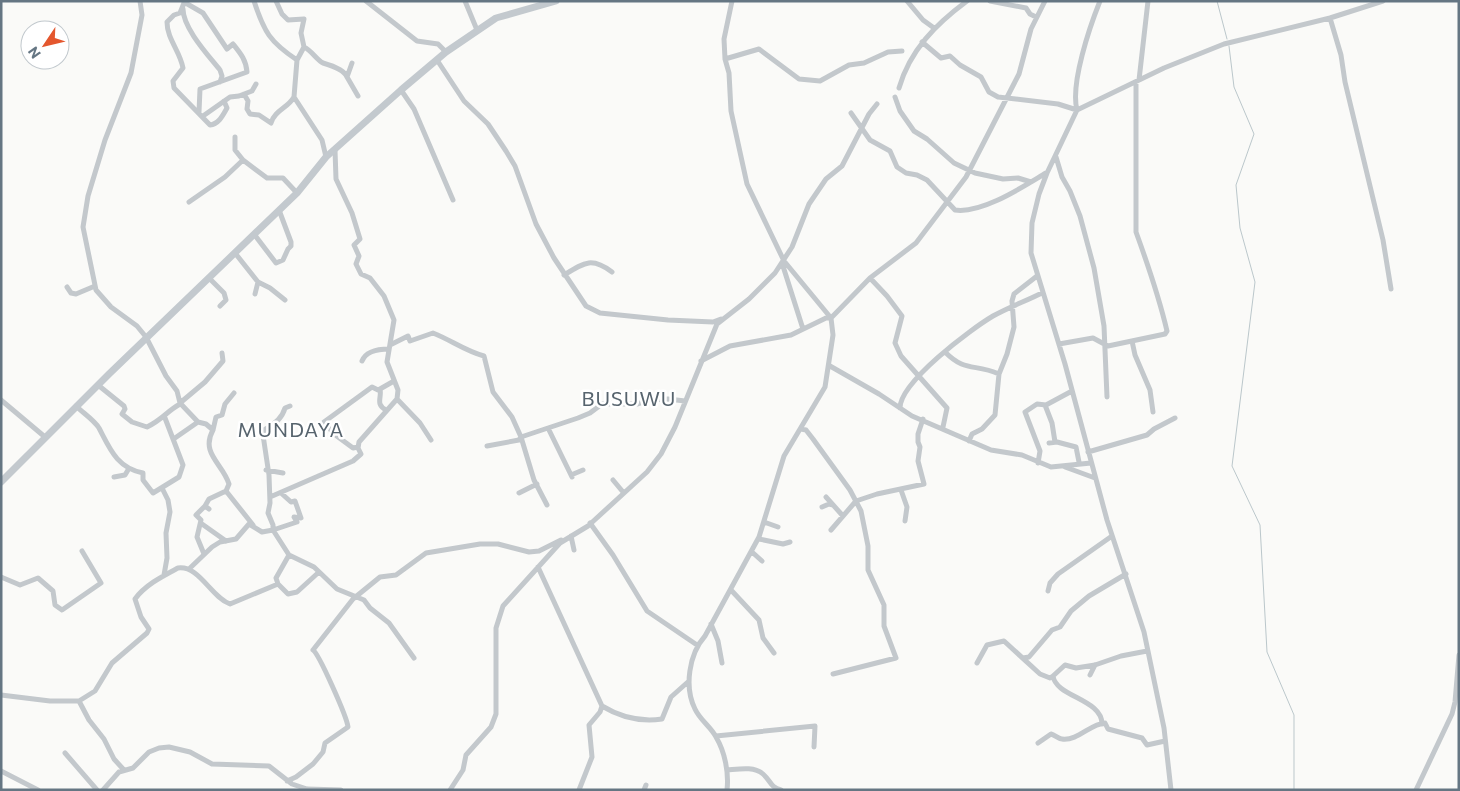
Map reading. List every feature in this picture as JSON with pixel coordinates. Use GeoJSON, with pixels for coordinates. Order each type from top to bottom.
{"type":"FeatureCollection","features":[{"type":"Feature","properties":{"kind":"main road"},"geometry":{"type":"LineString","coordinates":[[1,482],[146,337],[297,193],[326,157],[400,90],[446,52],[496,18],[556,1]]}},
{"type":"Feature","properties":{"kind":"street"},"geometry":{"type":"LineString","coordinates":[[140,1],[142,15],[131,73],[110,122],[83,228],[95,286],[105,301],[137,326],[146,337],[166,376],[177,391],[180,403],[198,422],[206,424],[213,430]]}},
{"type":"Feature","properties":{"kind":"street"},"geometry":{"type":"LineString","coordinates":[[276,1],[282,14],[288,20],[304,19],[301,33],[304,46],[322,62],[328,63],[346,73],[358,96]]}},
{"type":"Feature","properties":{"kind":"street"},"geometry":{"type":"LineString","coordinates":[[366,1],[417,41],[438,44],[446,52]]}},
{"type":"Feature","properties":{"kind":"street"},"geometry":{"type":"LineString","coordinates":[[465,1],[477,30]]}},
{"type":"Feature","properties":{"kind":"street"},"geometry":{"type":"LineString","coordinates":[[732,1],[724,39],[725,59],[729,73],[732,119],[747,184],[783,262],[804,329]]}},
{"type":"Feature","properties":{"kind":"street"},"geometry":{"type":"LineString","coordinates":[[907,1],[923,20],[934,28]]}},
{"type":"Feature","properties":{"kind":"street"},"geometry":{"type":"LineString","coordinates":[[898,88],[904,70],[922,42],[934,28],[967,1]]}},
{"type":"Feature","properties":{"kind":"street"},"geometry":{"type":"LineString","coordinates":[[990,1],[1026,8],[1030,14],[1036,17]]}},
{"type":"Feature","properties":{"kind":"street"},"geometry":{"type":"LineString","coordinates":[[701,361],[730,346],[761,342],[791,335],[826,318],[831,318],[870,278],[916,243],[980,153],[1019,74],[1027,40],[1045,1]]}},
{"type":"Feature","properties":{"kind":"street"},"geometry":{"type":"LineString","coordinates":[[1100,1],[1087,36],[1081,64],[1075,101],[1077,110],[1039,194],[1030,236],[1031,253],[1059,344],[1112,536],[1144,632],[1165,741],[1171,790]]}},
{"type":"Feature","properties":{"kind":"street"},"geometry":{"type":"LineString","coordinates":[[1059,344],[1093,338],[1105,345],[1168,332],[1154,281],[1146,266],[1144,252],[1136,232],[1137,81],[1148,1]]}},
{"type":"Feature","properties":{"kind":"street"},"geometry":{"type":"LineString","coordinates":[[922,42],[941,58],[950,56],[960,65],[981,77],[988,92],[998,97],[1058,104],[1077,110],[1137,81],[1224,44],[1330,18],[1383,1]]}},
{"type":"Feature","properties":{"kind":"street"},"geometry":{"type":"LineString","coordinates":[[184,4],[203,13],[227,49],[233,44],[245,59],[247,72],[200,89],[201,114]]}},
{"type":"Feature","properties":{"kind":"street"},"geometry":{"type":"LineString","coordinates":[[184,4],[183,15],[194,37],[220,70],[222,76],[220,82]]}},
{"type":"Feature","properties":{"kind":"street"},"geometry":{"type":"LineString","coordinates":[[184,4],[167,22],[167,32],[179,52],[183,68],[173,81],[174,88],[201,114],[209,125],[214,125],[220,120],[227,108],[224,101]]}},
{"type":"Feature","properties":{"kind":"street"},"geometry":{"type":"LineString","coordinates":[[257,4],[261,22],[269,38],[298,60]]}},
{"type":"Feature","properties":{"kind":"street"},"geometry":{"type":"LineString","coordinates":[[1330,18],[1341,55],[1345,82],[1383,240],[1391,289]]}},
{"type":"Feature","properties":{"kind":"street"},"geometry":{"type":"LineString","coordinates":[[244,94],[248,101],[247,109],[250,114],[259,115],[271,123],[275,113],[290,104],[294,97],[298,60],[304,46]]}},
{"type":"Feature","properties":{"kind":"street"},"geometry":{"type":"LineString","coordinates":[[725,59],[760,49],[799,79],[820,81],[849,65],[864,63],[888,52],[902,51]]}},
{"type":"Feature","properties":{"kind":"street"},"geometry":{"type":"LineString","coordinates":[[437,60],[464,101],[488,124],[506,151],[515,166],[536,224],[564,275],[586,306],[594,311],[668,320],[707,322],[722,319]]}},
{"type":"Feature","properties":{"kind":"street"},"geometry":{"type":"LineString","coordinates":[[347,77],[352,63]]}},
{"type":"Feature","properties":{"kind":"street"},"geometry":{"type":"LineString","coordinates":[[201,114],[230,97],[252,91],[256,84]]}},
{"type":"Feature","properties":{"kind":"street"},"geometry":{"type":"LineString","coordinates":[[400,90],[414,109],[453,200]]}},
{"type":"Feature","properties":{"kind":"street"},"geometry":{"type":"LineString","coordinates":[[294,97],[322,140],[326,157]]}},
{"type":"Feature","properties":{"kind":"street"},"geometry":{"type":"LineString","coordinates":[[895,97],[900,111],[914,131],[927,139],[954,163],[1003,179],[1018,178],[1031,182]]}},
{"type":"Feature","properties":{"kind":"street"},"geometry":{"type":"LineString","coordinates":[[286,781],[296,777],[313,764],[323,752],[325,743],[348,726],[340,701],[325,674],[318,655],[313,650],[356,597],[380,577],[396,575],[432,551],[480,544],[498,544],[529,552],[539,551],[568,537],[590,523],[647,472],[661,454],[685,401],[708,342],[722,319],[766,284],[783,262],[792,247],[809,204],[826,179],[842,166],[869,114],[878,104]]}},
{"type":"Feature","properties":{"kind":"street"},"geometry":{"type":"LineString","coordinates":[[851,113],[870,140],[890,151],[897,167],[906,173],[917,175],[926,180],[955,210],[962,211],[998,199],[1047,173]]}},
{"type":"Feature","properties":{"kind":"street"},"geometry":{"type":"LineString","coordinates":[[235,137],[235,150],[243,160],[266,178],[283,178],[297,193]]}},
{"type":"Feature","properties":{"kind":"street"},"geometry":{"type":"LineString","coordinates":[[335,150],[336,179],[352,214],[360,239],[354,245],[359,256],[356,264],[361,274],[370,278],[380,290],[394,320],[387,362],[398,390],[397,399],[368,431],[358,447]]}},
{"type":"Feature","properties":{"kind":"street"},"geometry":{"type":"LineString","coordinates":[[1056,157],[1088,241],[1101,303],[1107,397]]}},
{"type":"Feature","properties":{"kind":"street"},"geometry":{"type":"LineString","coordinates":[[189,202],[225,177],[243,160]]}},
{"type":"Feature","properties":{"kind":"street"},"geometry":{"type":"LineString","coordinates":[[254,234],[276,263],[283,260],[291,246],[291,242],[279,210]]}},
{"type":"Feature","properties":{"kind":"street"},"geometry":{"type":"LineString","coordinates":[[235,253],[258,282],[270,288],[285,300]]}},
{"type":"Feature","properties":{"kind":"street"},"geometry":{"type":"LineString","coordinates":[[564,275],[580,264],[592,261],[601,264],[612,272]]}},
{"type":"Feature","properties":{"kind":"street"},"geometry":{"type":"LineString","coordinates":[[727,790],[727,770],[716,736],[695,709],[689,681],[697,645],[752,552],[764,522],[784,456],[825,387],[830,366],[833,336],[831,318],[783,262]]}},
{"type":"Feature","properties":{"kind":"street"},"geometry":{"type":"LineString","coordinates":[[969,440],[972,434],[982,429],[995,415],[999,374],[1008,354],[1014,327],[1012,301],[1016,290],[1037,276]]}},
{"type":"Feature","properties":{"kind":"street"},"geometry":{"type":"LineString","coordinates":[[209,278],[225,295],[226,300],[220,306]]}},
{"type":"Feature","properties":{"kind":"street"},"geometry":{"type":"LineString","coordinates":[[870,278],[888,296],[902,316],[894,343],[901,356],[947,408],[948,413],[942,427]]}},
{"type":"Feature","properties":{"kind":"street"},"geometry":{"type":"LineString","coordinates":[[256,294],[258,282]]}},
{"type":"Feature","properties":{"kind":"street"},"geometry":{"type":"LineString","coordinates":[[67,287],[71,293],[76,294],[95,286]]}},
{"type":"Feature","properties":{"kind":"street"},"geometry":{"type":"LineString","coordinates":[[900,408],[900,402],[919,376],[965,333],[994,315],[1042,293]]}},
{"type":"Feature","properties":{"kind":"street"},"geometry":{"type":"LineString","coordinates":[[362,361],[368,353],[389,347],[408,336],[410,340],[433,333],[448,339],[470,353],[484,356],[494,392],[512,417],[537,484],[547,505]]}},
{"type":"Feature","properties":{"kind":"street"},"geometry":{"type":"LineString","coordinates":[[1132,340],[1135,355],[1150,390],[1153,412]]}},
{"type":"Feature","properties":{"kind":"street"},"geometry":{"type":"LineString","coordinates":[[945,352],[960,365],[984,367],[999,374]]}},
{"type":"Feature","properties":{"kind":"street"},"geometry":{"type":"LineString","coordinates":[[98,385],[124,406],[123,416],[132,422],[147,427],[165,418],[168,413],[205,382],[223,361],[222,353]]}},
{"type":"Feature","properties":{"kind":"street"},"geometry":{"type":"LineString","coordinates":[[830,366],[900,408],[991,450],[1022,455],[1051,467],[1091,463]]}},
{"type":"Feature","properties":{"kind":"street"},"geometry":{"type":"LineString","coordinates":[[358,447],[353,448],[334,434],[324,422],[372,387],[379,389],[394,381]]}},
{"type":"Feature","properties":{"kind":"street"},"geometry":{"type":"LineString","coordinates":[[379,389],[378,399],[386,410]]}},
{"type":"Feature","properties":{"kind":"street"},"geometry":{"type":"LineString","coordinates":[[1038,463],[1040,451],[1025,412],[1037,404],[1045,405],[1072,391]]}},
{"type":"Feature","properties":{"kind":"street"},"geometry":{"type":"LineString","coordinates":[[226,541],[220,534],[202,524],[196,515],[207,507],[208,499],[226,491],[229,486],[228,478],[209,451],[209,439],[216,417],[222,415],[225,404],[234,392]]}},
{"type":"Feature","properties":{"kind":"street"},"geometry":{"type":"LineString","coordinates":[[397,399],[420,423],[431,440]]}},
{"type":"Feature","properties":{"kind":"street"},"geometry":{"type":"LineString","coordinates":[[486,446],[519,440],[549,430],[590,413],[602,404],[637,404],[650,400],[668,399],[685,401]]}},
{"type":"Feature","properties":{"kind":"street"},"geometry":{"type":"LineString","coordinates":[[1,400],[45,437]]}},
{"type":"Feature","properties":{"kind":"street"},"geometry":{"type":"LineString","coordinates":[[1045,405],[1052,423],[1052,443],[1076,447],[1077,464]]}},
{"type":"Feature","properties":{"kind":"street"},"geometry":{"type":"LineString","coordinates":[[76,406],[99,427],[104,439],[128,470],[143,473],[142,480],[153,493],[182,473],[183,465],[175,438],[165,418]]}},
{"type":"Feature","properties":{"kind":"street"},"geometry":{"type":"LineString","coordinates":[[290,406],[285,408],[283,416],[275,424],[264,430],[266,470],[270,497],[268,512],[273,530],[289,555],[312,565],[337,589],[364,600],[370,608],[389,623],[414,658]]}},
{"type":"Feature","properties":{"kind":"street"},"geometry":{"type":"LineString","coordinates":[[1077,464],[1088,450],[1147,435],[1154,428],[1175,418]]}},
{"type":"Feature","properties":{"kind":"street"},"geometry":{"type":"LineString","coordinates":[[831,530],[856,501],[877,494],[924,484],[918,461],[920,447],[918,434],[923,420]]}},
{"type":"Feature","properties":{"kind":"street"},"geometry":{"type":"LineString","coordinates":[[175,438],[198,422]]}},
{"type":"Feature","properties":{"kind":"street"},"geometry":{"type":"LineString","coordinates":[[801,429],[806,430],[813,439],[856,501],[865,525],[868,546],[868,570],[884,605],[884,626],[896,658],[833,674]]}},
{"type":"Feature","properties":{"kind":"street"},"geometry":{"type":"LineString","coordinates":[[549,430],[571,476],[583,470]]}},
{"type":"Feature","properties":{"kind":"street"},"geometry":{"type":"LineString","coordinates":[[270,497],[353,461],[362,454],[358,447]]}},
{"type":"Feature","properties":{"kind":"street"},"geometry":{"type":"LineString","coordinates":[[1064,467],[1095,478]]}},
{"type":"Feature","properties":{"kind":"street"},"geometry":{"type":"LineString","coordinates":[[114,477],[125,475],[128,470]]}},
{"type":"Feature","properties":{"kind":"street"},"geometry":{"type":"LineString","coordinates":[[266,470],[283,472]]}},
{"type":"Feature","properties":{"kind":"street"},"geometry":{"type":"LineString","coordinates":[[612,480],[623,492]]}},
{"type":"Feature","properties":{"kind":"street"},"geometry":{"type":"LineString","coordinates":[[519,493],[537,484]]}},
{"type":"Feature","properties":{"kind":"street"},"geometry":{"type":"LineString","coordinates":[[162,488],[168,500],[170,512],[166,533],[167,558],[163,576]]}},
{"type":"Feature","properties":{"kind":"street"},"geometry":{"type":"LineString","coordinates":[[901,490],[907,507],[905,521]]}},
{"type":"Feature","properties":{"kind":"street"},"geometry":{"type":"LineString","coordinates":[[226,491],[253,525],[262,532],[297,522],[294,517],[301,518],[295,500],[291,502],[281,493]]}},
{"type":"Feature","properties":{"kind":"street"},"geometry":{"type":"LineString","coordinates":[[826,496],[843,516]]}},
{"type":"Feature","properties":{"kind":"street"},"geometry":{"type":"LineString","coordinates":[[822,507],[828,504],[834,505]]}},
{"type":"Feature","properties":{"kind":"street"},"geometry":{"type":"LineString","coordinates":[[764,522],[778,527]]}},
{"type":"Feature","properties":{"kind":"street"},"geometry":{"type":"LineString","coordinates":[[590,523],[613,555],[647,611],[697,645]]}},
{"type":"Feature","properties":{"kind":"street"},"geometry":{"type":"LineString","coordinates":[[202,524],[197,537],[204,554]]}},
{"type":"Feature","properties":{"kind":"street"},"geometry":{"type":"LineString","coordinates":[[189,569],[204,554],[218,544],[236,539],[248,525],[253,525]]}},
{"type":"Feature","properties":{"kind":"street"},"geometry":{"type":"LineString","coordinates":[[1048,592],[1058,574],[1112,536]]}},
{"type":"Feature","properties":{"kind":"street"},"geometry":{"type":"LineString","coordinates":[[568,537],[574,550]]}},
{"type":"Feature","properties":{"kind":"street"},"geometry":{"type":"LineString","coordinates":[[450,790],[463,770],[466,756],[491,727],[496,714],[496,628],[503,606],[568,537]]}},
{"type":"Feature","properties":{"kind":"street"},"geometry":{"type":"LineString","coordinates":[[758,539],[782,544],[790,542]]}},
{"type":"Feature","properties":{"kind":"street"},"geometry":{"type":"LineString","coordinates":[[1,577],[20,585],[38,578],[52,589],[55,605],[62,610],[101,583],[82,551]]}},
{"type":"Feature","properties":{"kind":"street"},"geometry":{"type":"LineString","coordinates":[[752,552],[762,561]]}},
{"type":"Feature","properties":{"kind":"street"},"geometry":{"type":"LineString","coordinates":[[289,555],[277,575],[278,584],[288,594],[292,594],[319,572]]}},
{"type":"Feature","properties":{"kind":"street"},"geometry":{"type":"LineString","coordinates":[[538,567],[602,706],[623,716],[646,720],[662,719],[671,697],[689,681]]}},
{"type":"Feature","properties":{"kind":"street"},"geometry":{"type":"LineString","coordinates":[[1,695],[50,701],[79,701],[95,691],[112,663],[147,633],[149,629],[140,617],[135,600],[145,588],[178,568],[189,569],[215,594],[230,604],[278,584]]}},
{"type":"Feature","properties":{"kind":"street"},"geometry":{"type":"LineString","coordinates":[[1023,658],[1029,657],[1052,630],[1060,627],[1071,611],[1090,596],[1126,574]]}},
{"type":"Feature","properties":{"kind":"street"},"geometry":{"type":"LineString","coordinates":[[731,590],[758,620],[763,638],[774,653]]}},
{"type":"Feature","properties":{"kind":"street"},"geometry":{"type":"LineString","coordinates":[[711,624],[718,641],[722,663]]}},
{"type":"Feature","properties":{"kind":"street"},"geometry":{"type":"LineString","coordinates":[[977,663],[987,644],[998,640],[1008,643],[1040,674],[1054,676]]}},
{"type":"Feature","properties":{"kind":"street"},"geometry":{"type":"LineString","coordinates":[[1102,724],[1098,712],[1054,682],[1054,676],[1065,665],[1076,668],[1095,665],[1121,656],[1147,651]]}},
{"type":"Feature","properties":{"kind":"street"},"geometry":{"type":"LineString","coordinates":[[1416,790],[1452,714],[1457,686],[1459,655]]}},
{"type":"Feature","properties":{"kind":"street"},"geometry":{"type":"LineString","coordinates":[[1090,675],[1095,665]]}},
{"type":"Feature","properties":{"kind":"street"},"geometry":{"type":"LineString","coordinates":[[79,701],[89,720],[104,739],[114,759],[124,770]]}},
{"type":"Feature","properties":{"kind":"street"},"geometry":{"type":"LineString","coordinates":[[579,790],[592,757],[589,726],[600,712],[602,706]]}},
{"type":"Feature","properties":{"kind":"street"},"geometry":{"type":"LineString","coordinates":[[1038,743],[1051,734],[1060,740],[1069,739],[1105,723],[1108,729],[1142,738],[1147,744],[1165,741]]}},
{"type":"Feature","properties":{"kind":"street"},"geometry":{"type":"LineString","coordinates":[[716,736],[815,726],[814,747]]}},
{"type":"Feature","properties":{"kind":"street"},"geometry":{"type":"LineString","coordinates":[[103,790],[110,780],[124,770],[133,768],[154,749],[169,748],[190,752],[212,764],[269,766],[286,781],[307,789],[341,790]]}},
{"type":"Feature","properties":{"kind":"street"},"geometry":{"type":"LineString","coordinates":[[66,753],[97,790]]}},
{"type":"Feature","properties":{"kind":"street"},"geometry":{"type":"LineString","coordinates":[[727,770],[751,768],[763,774],[772,787],[781,790]]}},
{"type":"Feature","properties":{"kind":"street"},"geometry":{"type":"LineString","coordinates":[[1,771],[38,790]]}},
{"type":"Feature","properties":{"kind":"waterway"},"geometry":{"type":"LineString","coordinates":[[1217,1],[1227,39]]}},
{"type":"Feature","properties":{"kind":"waterway"},"geometry":{"type":"LineString","coordinates":[[1229,46],[1234,87],[1254,134],[1236,185],[1240,228],[1255,282],[1232,466],[1260,525],[1267,652],[1294,715],[1294,790]]}},
{"type":"Feature","properties":{"kind":"district","name":"BUSUWU"},"geometry":{"type":"Point","coordinates":[629,399]}},
{"type":"Feature","properties":{"kind":"district","name":"MUNDAYA"},"geometry":{"type":"Point","coordinates":[291,430]}}]}
